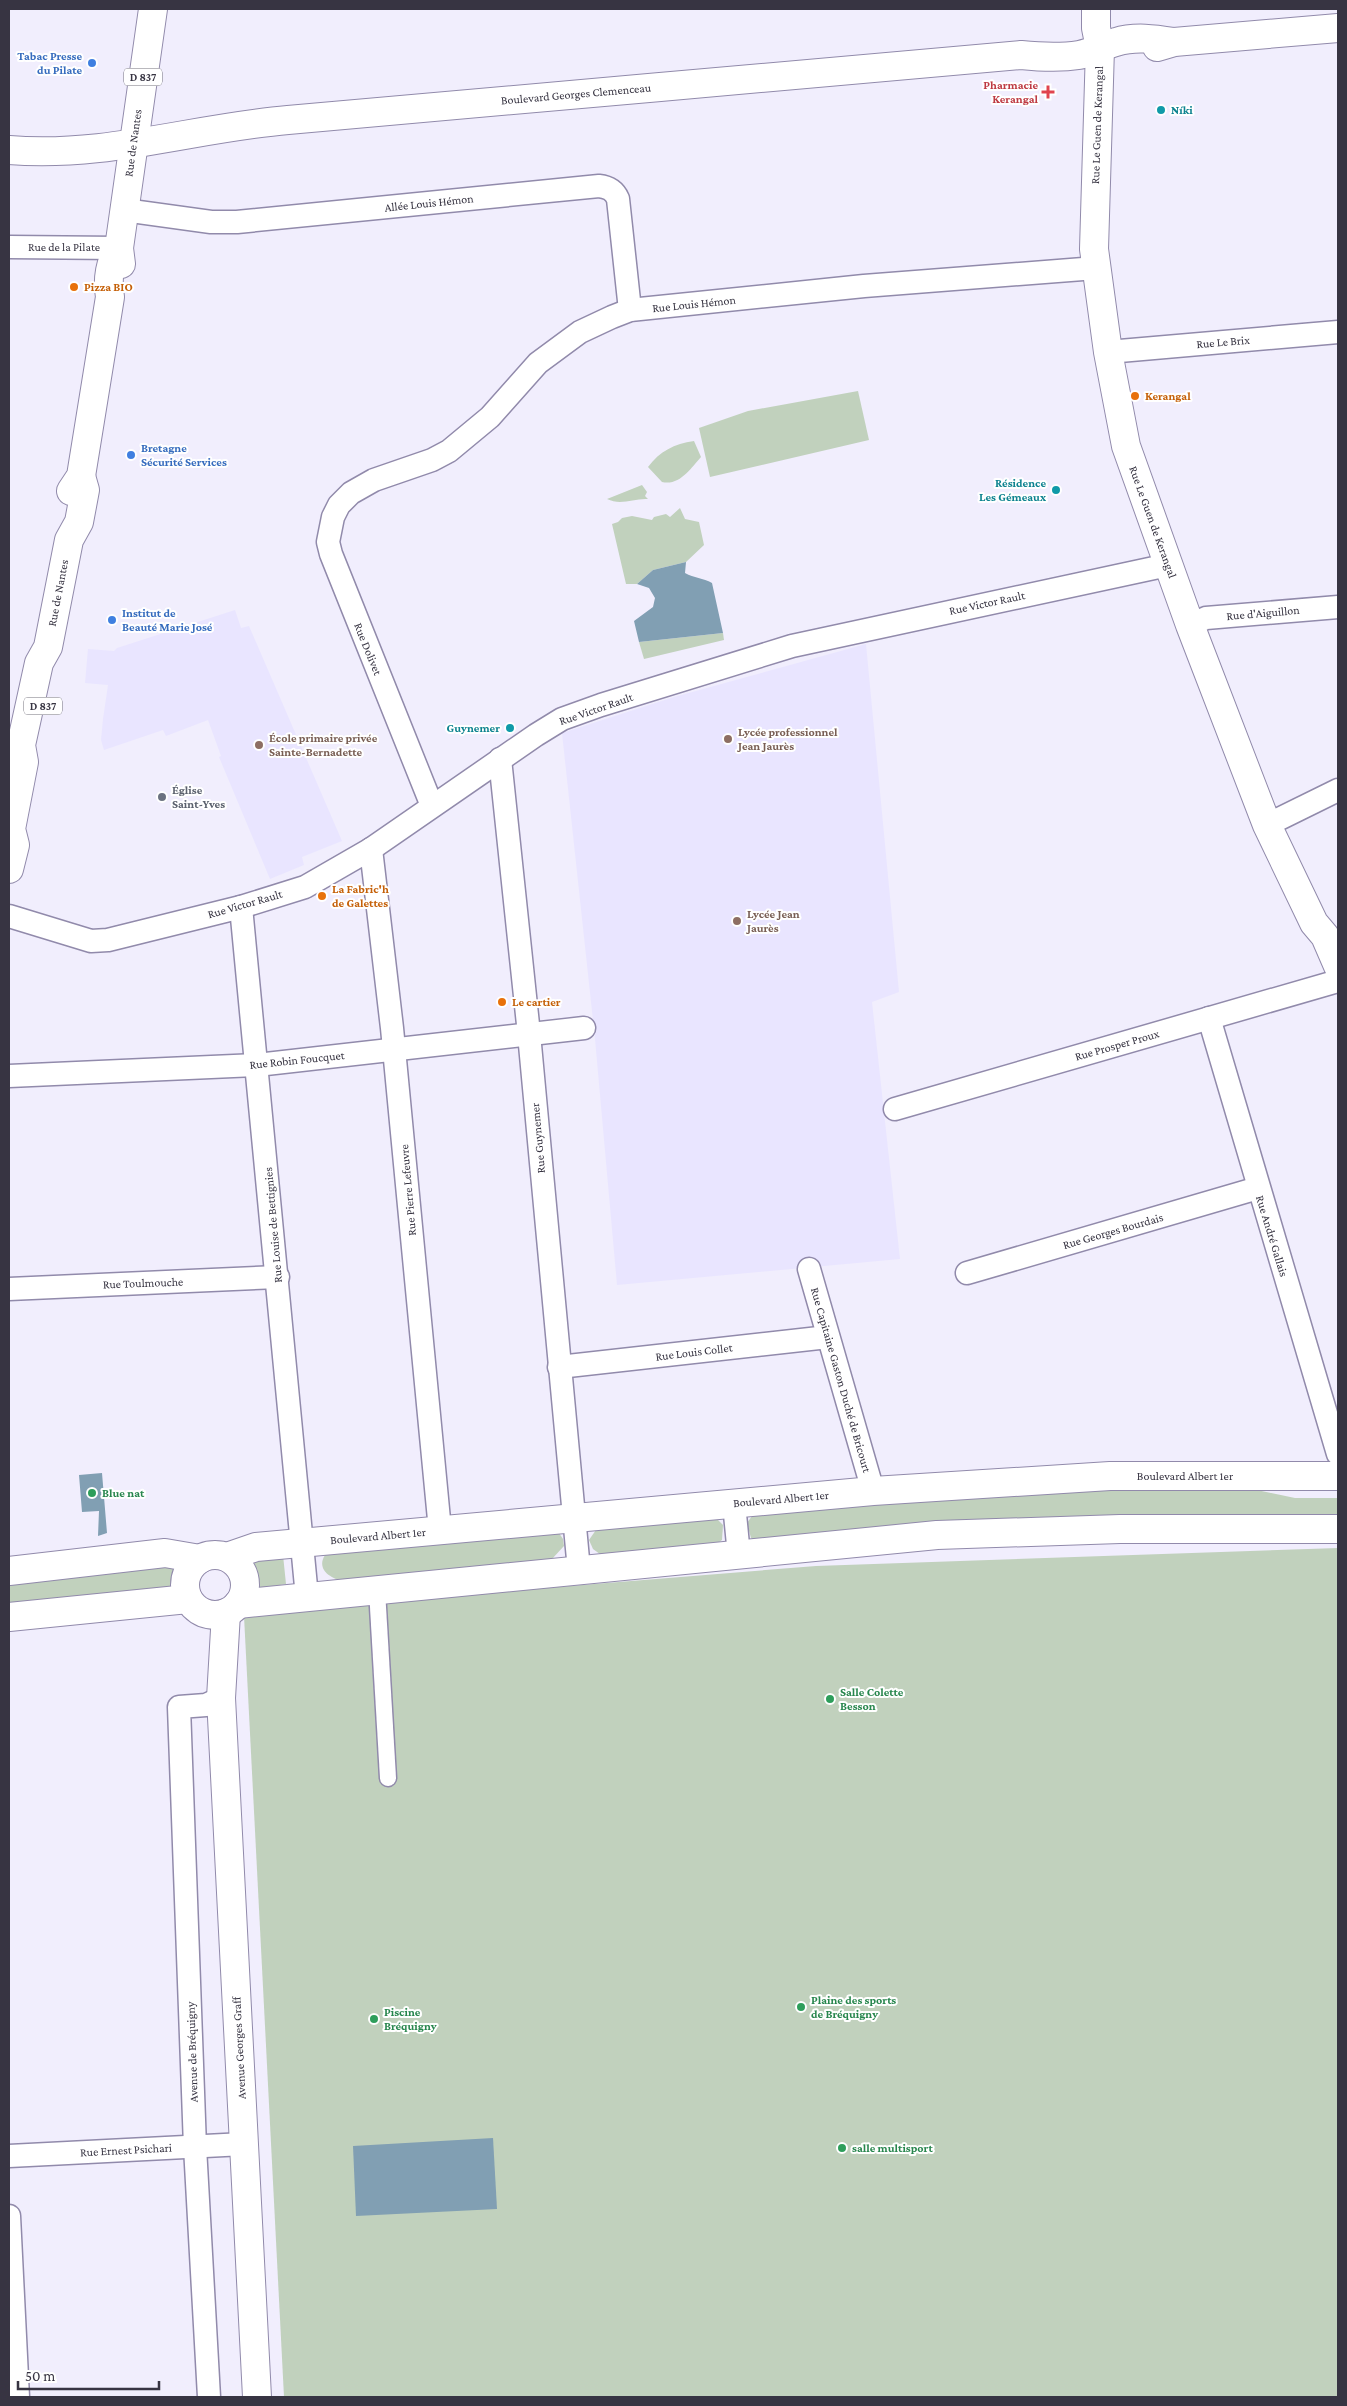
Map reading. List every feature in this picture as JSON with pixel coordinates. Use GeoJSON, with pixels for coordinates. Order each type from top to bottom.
{"type":"FeatureCollection","features":[{"type":"Feature","properties":{"kind":"main road","name":"Rue de Nantes"},"geometry":{"type":"LineString","coordinates":[[9,869],[15,845],[10,830],[24,762],[21,745],[39,663],[48,647],[69,540],[79,522],[86,490],[81,476],[110,297],[107,283],[112,260],[119,248],[153,9]]}},
{"type":"Feature","properties":{"kind":"main road","name":"Rue Le Guen de Kerangal"},"geometry":{"type":"LineString","coordinates":[[1096,9],[1096,28],[1100,48],[1094,249],[1108,352],[1126,446],[1190,625],[1267,825],[1314,923],[1325,936],[1338,966]]}},
{"type":"Feature","properties":{"kind":"main road","name":"Rue Le Guen de Kerangal"},"geometry":{"type":"LineString","coordinates":[[1100,48],[1107,28],[1108,9]]}},
{"type":"Feature","properties":{"kind":"main road","name":"Boulevard Georges Clemenceau"},"geometry":{"type":"LineString","coordinates":[[9,150],[58,151],[133,145],[174,136],[282,120],[1021,55],[1046,48],[1077,45],[1100,48],[1118,41],[1149,38],[1174,42],[1338,28]]}},
{"type":"Feature","properties":{"kind":"main road","name":"Boulevard Albert 1er"},"geometry":{"type":"LineString","coordinates":[[228,1557],[256,1547],[873,1491],[1110,1476],[1338,1476]]}},
{"type":"Feature","properties":{"kind":"main road"},"geometry":{"type":"LineString","coordinates":[[9,1617],[215,1607],[937,1535],[1120,1529],[1338,1529]]}},
{"type":"Feature","properties":{"kind":"main road"},"geometry":{"type":"LineString","coordinates":[[9,1571],[165,1553],[200,1559],[217,1555],[228,1557],[243,1572],[245,1586],[243,1596],[215,1607]]}},
{"type":"Feature","properties":{"kind":"main road"},"geometry":{"type":"LineString","coordinates":[[200,1559],[189,1570],[185,1580],[215,1607]]}},
{"type":"Feature","properties":{"kind":"main road","name":"Avenue Georges Graff"},"geometry":{"type":"LineString","coordinates":[[215,1607],[258,2397]]}},
{"type":"Feature","properties":{"kind":"street","name":"Allée Louis Hémon"},"geometry":{"type":"LineString","coordinates":[[124,210],[211,222],[237,222],[599,186],[606,187],[616,194],[618,200],[630,310]]}},
{"type":"Feature","properties":{"kind":"street","name":"Rue de la Pilate"},"geometry":{"type":"LineString","coordinates":[[9,247],[119,248]]}},
{"type":"Feature","properties":{"kind":"street","name":"Rue Louis Hémon"},"geometry":{"type":"LineString","coordinates":[[352,493],[374,480],[432,460],[449,451],[490,417],[538,363],[580,332],[630,310],[864,286],[1096,268]]}},
{"type":"Feature","properties":{"kind":"street","name":"Rue Le Brix"},"geometry":{"type":"LineString","coordinates":[[1108,352],[1338,332]]}},
{"type":"Feature","properties":{"kind":"street","name":"Rue Dolivet"},"geometry":{"type":"LineString","coordinates":[[352,493],[339,506],[333,518],[328,542],[331,554],[432,806]]}},
{"type":"Feature","properties":{"kind":"street","name":"Rue Victor Rault"},"geometry":{"type":"LineString","coordinates":[[9,916],[91,941],[100,941],[241,907],[305,887],[371,849],[500,759],[562,719],[792,646],[1168,565]]}},
{"type":"Feature","properties":{"kind":"street","name":"Rue d'Aiguillon"},"geometry":{"type":"LineString","coordinates":[[1190,625],[1206,618],[1338,607]]}},
{"type":"Feature","properties":{"kind":"street","name":"Rue Guynemer"},"geometry":{"type":"LineString","coordinates":[[500,759],[529,1034],[579,1570]]}},
{"type":"Feature","properties":{"kind":"street"},"geometry":{"type":"LineString","coordinates":[[1267,825],[1338,790]]}},
{"type":"Feature","properties":{"kind":"street","name":"Rue Pierre Lefeuvre"},"geometry":{"type":"LineString","coordinates":[[371,849],[394,1048],[440,1530]]}},
{"type":"Feature","properties":{"kind":"street","name":"Rue Louise de Bettignies"},"geometry":{"type":"LineString","coordinates":[[241,907],[258,1065],[307,1597]]}},
{"type":"Feature","properties":{"kind":"street","name":"Rue Prosper Proux"},"geometry":{"type":"LineString","coordinates":[[895,1109],[1338,980]]}},
{"type":"Feature","properties":{"kind":"street","name":"Rue André Gallais"},"geometry":{"type":"LineString","coordinates":[[1209,1018],[1338,1454]]}},
{"type":"Feature","properties":{"kind":"street","name":"Rue Robin Foucquet"},"geometry":{"type":"LineString","coordinates":[[9,1076],[258,1065],[394,1048],[584,1028]]}},
{"type":"Feature","properties":{"kind":"street","name":"Rue Georges Bourdais"},"geometry":{"type":"LineString","coordinates":[[967,1273],[1258,1188]]}},
{"type":"Feature","properties":{"kind":"street","name":"Rue Capitaine Gaston Duché de Bricourt"},"geometry":{"type":"LineString","coordinates":[[809,1269],[873,1491]]}},
{"type":"Feature","properties":{"kind":"street","name":"Rue Toulmouche"},"geometry":{"type":"LineString","coordinates":[[9,1289],[278,1278]]}},
{"type":"Feature","properties":{"kind":"street","name":"Rue Louis Collet"},"geometry":{"type":"LineString","coordinates":[[559,1368],[828,1337]]}},
{"type":"Feature","properties":{"kind":"street"},"geometry":{"type":"LineString","coordinates":[[734,1504],[739,1555]]}},
{"type":"Feature","properties":{"kind":"street"},"geometry":{"type":"LineString","coordinates":[[377,1590],[388,1778]]}},
{"type":"Feature","properties":{"kind":"street","name":"Avenue de Bréquigny"},"geometry":{"type":"LineString","coordinates":[[209,2397],[195,2147],[180,1707],[206,1705],[221,1698]]}},
{"type":"Feature","properties":{"kind":"street","name":"Rue Ernest Psichari"},"geometry":{"type":"LineString","coordinates":[[9,2156],[244,2144]]}},
{"type":"Feature","properties":{"kind":"street"},"geometry":{"type":"LineString","coordinates":[[9,2216],[18,2397]]}},
{"type":"Feature","properties":{"kind":"shaded area","name":"École primaire privée Sainte-Bernadette"},"geometry":{"type":"Polygon","coordinates":[[[235,610],[241,628],[249,626],[342,841],[302,857],[304,865],[270,879],[219,757],[221,756],[208,720],[166,736],[163,730],[104,750],[101,740],[108,685],[85,683],[88,649],[114,651],[117,648],[235,610]]]}},
{"type":"Feature","properties":{"kind":"shaded area","name":"Lycée Jean Jaurès"},"geometry":{"type":"Polygon","coordinates":[[[866,644],[899,992],[872,1002],[900,1259],[617,1285],[595,1039],[562,733],[674,697],[866,644]]]}},
{"type":"Feature","properties":{"kind":"green space"},"geometry":{"type":"Polygon","coordinates":[[[858,391],[869,440],[710,477],[699,428],[748,411],[858,391]]]}},
{"type":"Feature","properties":{"kind":"green space"},"geometry":{"type":"Polygon","coordinates":[[[694,441],[701,457],[680,479],[668,483],[662,482],[648,467],[668,449],[694,441]]]}},
{"type":"Feature","properties":{"kind":"green space"},"geometry":{"type":"Polygon","coordinates":[[[642,485],[647,492],[645,496],[648,499],[617,502],[607,499],[642,485]]]}},
{"type":"Feature","properties":{"kind":"green space"},"geometry":{"type":"Polygon","coordinates":[[[680,508],[685,519],[699,522],[704,545],[686,562],[653,570],[637,584],[626,584],[612,524],[622,518],[632,516],[652,520],[654,517],[666,514],[670,517],[680,508]]]}},
{"type":"Feature","properties":{"kind":"green space"},"geometry":{"type":"Polygon","coordinates":[[[723,633],[724,640],[644,659],[639,642],[723,633]]]}},
{"type":"Feature","properties":{"kind":"green space"},"geometry":{"type":"Polygon","coordinates":[[[1243,1487],[1295,1498],[1338,1498],[1338,1520],[757,1542],[751,1538],[747,1523],[752,1516],[760,1513],[980,1494],[1243,1487]]]}},
{"type":"Feature","properties":{"kind":"green space"},"geometry":{"type":"Polygon","coordinates":[[[709,1516],[718,1520],[723,1525],[722,1540],[715,1545],[604,1557],[593,1549],[589,1540],[598,1527],[709,1516]]]}},
{"type":"Feature","properties":{"kind":"green space"},"geometry":{"type":"Polygon","coordinates":[[[559,1533],[563,1539],[564,1546],[552,1559],[347,1582],[341,1581],[325,1572],[322,1562],[329,1550],[559,1533]]]}},
{"type":"Feature","properties":{"kind":"green space","name":"Plaine des sports de Bréquigny"},"geometry":{"type":"Polygon","coordinates":[[[1338,1548],[1338,2397],[284,2397],[244,1616],[247,1612],[816,1566],[1338,1548]]]}},
{"type":"Feature","properties":{"kind":"green space"},"geometry":{"type":"Polygon","coordinates":[[[283,1555],[286,1584],[256,1589],[256,1577],[247,1560],[283,1555]]]}},
{"type":"Feature","properties":{"kind":"green space"},"geometry":{"type":"Polygon","coordinates":[[[180,1566],[179,1586],[9,1607],[9,1583],[180,1566]]]}},
{"type":"Feature","properties":{"kind":"water"},"geometry":{"type":"Polygon","coordinates":[[[686,562],[685,573],[712,583],[723,633],[639,642],[634,621],[653,607],[655,598],[649,588],[637,584],[653,570],[686,562]]]}},
{"type":"Feature","properties":{"kind":"water","name":"Blue nat"},"geometry":{"type":"Polygon","coordinates":[[[102,1473],[107,1533],[98,1536],[99,1511],[82,1512],[79,1475],[102,1473]]]}},
{"type":"Feature","properties":{"kind":"water"},"geometry":{"type":"Polygon","coordinates":[[[493,2138],[497,2209],[356,2216],[353,2146],[493,2138]]]}},
{"type":"Feature","properties":{"kind":"place","name":"Tabac Presse du Pilate"},"geometry":{"type":"Point","coordinates":[92,63]}},
{"type":"Feature","properties":{"kind":"place","name":"Pharmacie Kerangal"},"geometry":{"type":"Point","coordinates":[1048,92]}},
{"type":"Feature","properties":{"kind":"place","name":"Níki"},"geometry":{"type":"Point","coordinates":[1161,110]}},
{"type":"Feature","properties":{"kind":"place","name":"Pizza BIO"},"geometry":{"type":"Point","coordinates":[74,287]}},
{"type":"Feature","properties":{"kind":"place","name":"Kerangal"},"geometry":{"type":"Point","coordinates":[1135,396]}},
{"type":"Feature","properties":{"kind":"place","name":"Bretagne Sécurité Services"},"geometry":{"type":"Point","coordinates":[131,455]}},
{"type":"Feature","properties":{"kind":"place","name":"Résidence Les Gémeaux"},"geometry":{"type":"Point","coordinates":[1056,490]}},
{"type":"Feature","properties":{"kind":"place","name":"Institut de Beauté Marie José"},"geometry":{"type":"Point","coordinates":[112,620]}},
{"type":"Feature","properties":{"kind":"place","name":"Guynemer"},"geometry":{"type":"Point","coordinates":[510,728]}},
{"type":"Feature","properties":{"kind":"place","name":"Lycée professionnel Jean Jaurès"},"geometry":{"type":"Point","coordinates":[728,739]}},
{"type":"Feature","properties":{"kind":"place","name":"École primaire privée Sainte-Bernadette"},"geometry":{"type":"Point","coordinates":[259,745]}},
{"type":"Feature","properties":{"kind":"place","name":"Église Saint-Yves"},"geometry":{"type":"Point","coordinates":[162,797]}},
{"type":"Feature","properties":{"kind":"place","name":"La Fabric'h de Galettes"},"geometry":{"type":"Point","coordinates":[322,896]}},
{"type":"Feature","properties":{"kind":"place","name":"Lycée Jean Jaurès"},"geometry":{"type":"Point","coordinates":[737,921]}},
{"type":"Feature","properties":{"kind":"place","name":"Le cartier"},"geometry":{"type":"Point","coordinates":[502,1002]}},
{"type":"Feature","properties":{"kind":"place","name":"Blue nat"},"geometry":{"type":"Point","coordinates":[92,1493]}},
{"type":"Feature","properties":{"kind":"place","name":"Salle Colette Besson"},"geometry":{"type":"Point","coordinates":[830,1699]}},
{"type":"Feature","properties":{"kind":"place","name":"Plaine des sports de Bréquigny"},"geometry":{"type":"Point","coordinates":[801,2007]}},
{"type":"Feature","properties":{"kind":"place","name":"Piscine Bréquigny"},"geometry":{"type":"Point","coordinates":[374,2019]}},
{"type":"Feature","properties":{"kind":"place","name":"salle multisport"},"geometry":{"type":"Point","coordinates":[842,2148]}}]}
